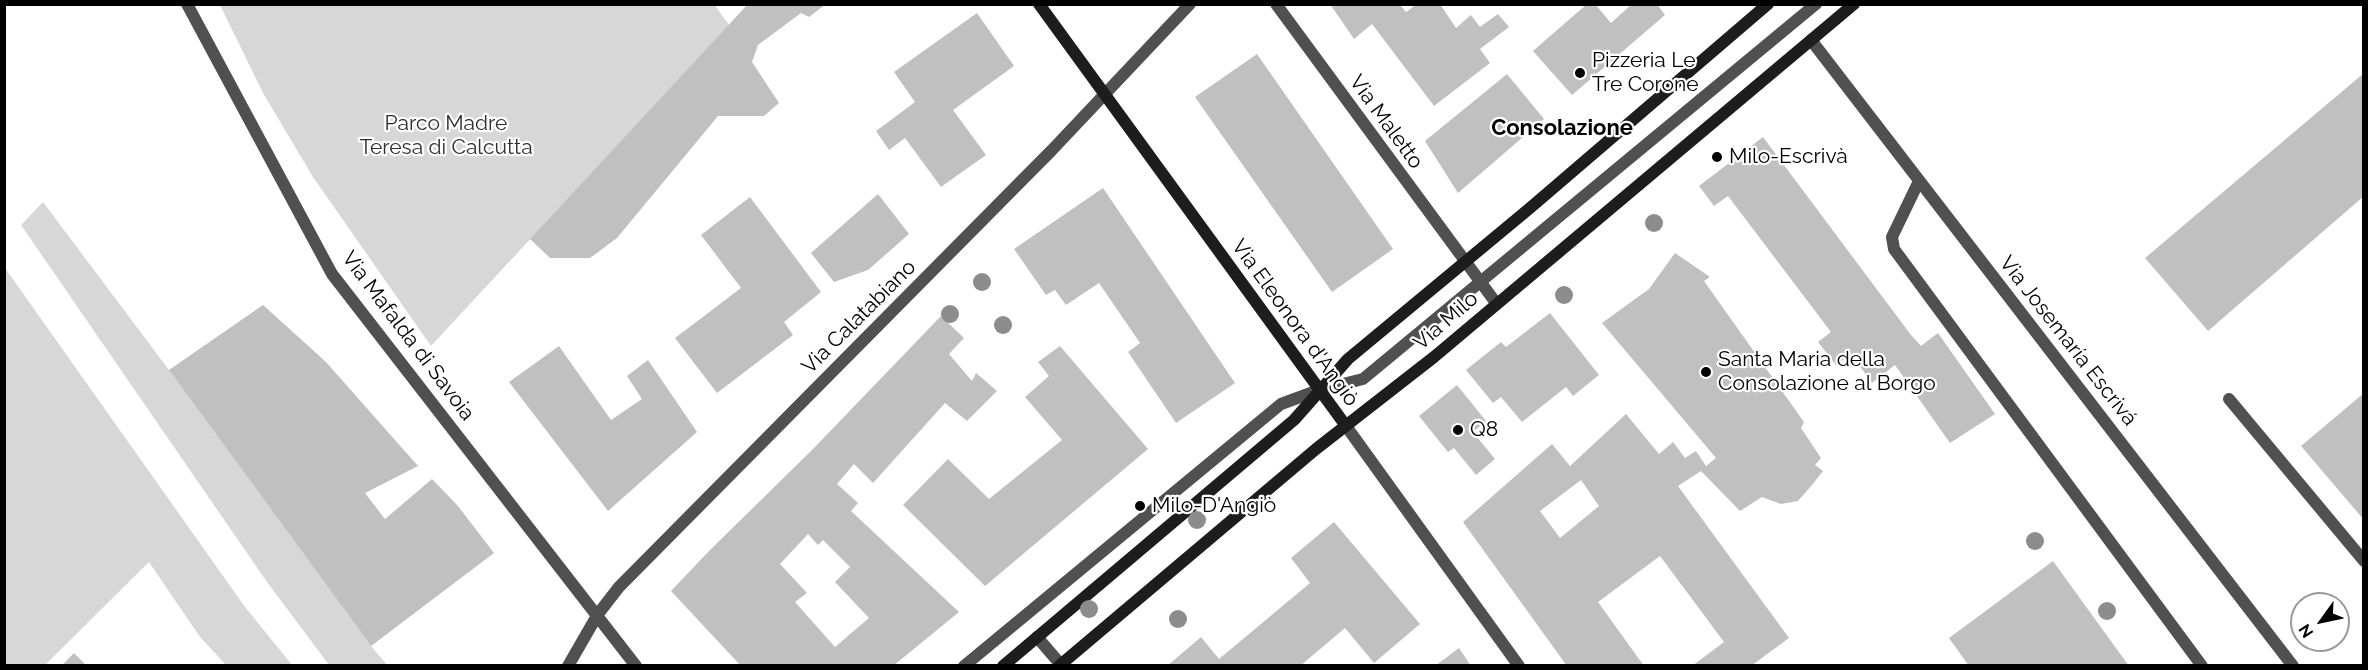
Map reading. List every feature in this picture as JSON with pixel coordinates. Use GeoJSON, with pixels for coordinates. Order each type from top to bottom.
{"type":"FeatureCollection","features":[{"type":"Feature","properties":{"kind":"main road","name":"Via Eleonora d'Angiò"},"geometry":{"type":"LineString","coordinates":[[1039,4],[1346,426]]}},
{"type":"Feature","properties":{"kind":"main road","name":"Via Milo"},"geometry":{"type":"LineString","coordinates":[[1061,665],[1346,426],[1434,357],[1854,4]]}},
{"type":"Feature","properties":{"kind":"main road","name":"Via Milo"},"geometry":{"type":"LineString","coordinates":[[1003,666],[1294,420],[1348,359],[1465,263],[1764,6]]}},
{"type":"Feature","properties":{"kind":"street","name":"Via Mafalda di Savoia"},"geometry":{"type":"LineString","coordinates":[[187,4],[333,274],[636,666]]}},
{"type":"Feature","properties":{"kind":"street","name":"Via Calatabiano"},"geometry":{"type":"LineString","coordinates":[[568,666],[598,614],[619,587],[1105,95],[1190,4]]}},
{"type":"Feature","properties":{"kind":"street","name":"Via Maletto"},"geometry":{"type":"LineString","coordinates":[[1276,4],[1496,303]]}},
{"type":"Feature","properties":{"kind":"street"},"geometry":{"type":"LineString","coordinates":[[964,666],[1281,404],[1319,390],[1363,379],[1481,284],[1816,4]]}},
{"type":"Feature","properties":{"kind":"street","name":"Via Josemaría Escrivá"},"geometry":{"type":"LineString","coordinates":[[1812,40],[2293,666]]}},
{"type":"Feature","properties":{"kind":"street"},"geometry":{"type":"LineString","coordinates":[[1919,181],[1892,237],[1894,249],[2202,666]]}},
{"type":"Feature","properties":{"kind":"street"},"geometry":{"type":"LineString","coordinates":[[2229,399],[2364,561]]}},
{"type":"Feature","properties":{"kind":"street","name":"Via Eleonora d'Angiò"},"geometry":{"type":"LineString","coordinates":[[1346,426],[1519,666]]}},
{"type":"Feature","properties":{"kind":"street"},"geometry":{"type":"LineString","coordinates":[[1037,637],[1061,665]]}},
{"type":"Feature","properties":{"kind":"green space","name":"Parco Madre Teresa di Calcutta"},"geometry":{"type":"Polygon","coordinates":[[[714,4],[729,25],[431,346],[313,177],[263,93],[220,5],[714,4]]]}},
{"type":"Feature","properties":{"kind":"green space"},"geometry":{"type":"Polygon","coordinates":[[[43,202],[387,665],[329,665],[267,582],[21,225],[43,202]]]}},
{"type":"Feature","properties":{"kind":"green space"},"geometry":{"type":"Polygon","coordinates":[[[5,268],[245,607],[292,665],[226,665],[200,637],[149,562],[45,665],[5,665],[5,268]]]}},
{"type":"Feature","properties":{"kind":"building"},"geometry":{"type":"Polygon","coordinates":[[[748,4],[826,4],[809,17],[801,13],[758,45],[752,62],[779,103],[764,116],[718,116],[617,238],[590,258],[550,258],[530,239],[748,4]]]}},
{"type":"Feature","properties":{"kind":"building"},"geometry":{"type":"Polygon","coordinates":[[[1330,4],[1399,4],[1406,12],[1417,4],[1440,4],[1456,28],[1471,15],[1480,27],[1498,14],[1509,27],[1480,49],[1490,63],[1434,106],[1372,24],[1354,39],[1330,4]]]}},
{"type":"Feature","properties":{"kind":"building"},"geometry":{"type":"Polygon","coordinates":[[[1587,4],[1595,4],[1611,23],[1632,4],[1657,4],[1665,15],[1572,95],[1533,51],[1587,4]]]}},
{"type":"Feature","properties":{"kind":"building"},"geometry":{"type":"Polygon","coordinates":[[[977,13],[1014,66],[953,110],[986,155],[941,187],[905,138],[889,150],[876,131],[915,102],[894,72],[977,13]]]}},
{"type":"Feature","properties":{"kind":"building"},"geometry":{"type":"Polygon","coordinates":[[[1257,54],[1393,249],[1332,292],[1195,97],[1257,54]]]}},
{"type":"Feature","properties":{"kind":"building"},"geometry":{"type":"Polygon","coordinates":[[[2364,73],[2364,196],[2208,331],[2145,258],[2364,73]]]}},
{"type":"Feature","properties":{"kind":"building"},"geometry":{"type":"Polygon","coordinates":[[[1507,74],[1544,119],[1458,193],[1425,141],[1507,74]]]}},
{"type":"Feature","properties":{"kind":"building"},"geometry":{"type":"Polygon","coordinates":[[[1763,137],[1911,335],[1921,346],[1938,333],[1995,414],[1950,443],[1895,365],[1872,383],[1851,354],[1836,365],[1818,342],[1831,332],[1728,196],[1714,206],[1699,186],[1763,137]]]}},
{"type":"Feature","properties":{"kind":"building"},"geometry":{"type":"Polygon","coordinates":[[[1103,188],[1235,383],[1176,423],[1128,352],[1140,343],[1099,283],[1066,305],[1055,290],[1046,295],[1014,249],[1103,188]]]}},
{"type":"Feature","properties":{"kind":"building"},"geometry":{"type":"Polygon","coordinates":[[[878,194],[909,234],[868,270],[834,282],[811,253],[878,194]]]}},
{"type":"Feature","properties":{"kind":"building"},"geometry":{"type":"Polygon","coordinates":[[[750,197],[821,292],[784,322],[793,335],[717,393],[675,338],[741,288],[701,235],[750,197]]]}},
{"type":"Feature","properties":{"kind":"building"},"geometry":{"type":"Polygon","coordinates":[[[1675,253],[1710,277],[1704,281],[1804,422],[1801,428],[1821,458],[1815,465],[1823,471],[1798,501],[1781,504],[1762,497],[1740,511],[1701,471],[1678,486],[1789,638],[1751,666],[1692,666],[1724,642],[1660,556],[1598,602],[1644,666],[1567,666],[1463,522],[1552,444],[1570,466],[1626,414],[1659,454],[1673,442],[1685,458],[1696,451],[1706,466],[1716,458],[1602,323],[1649,289],[1675,253]],[[1581,480],[1540,511],[1560,538],[1599,506],[1581,480]]]}},
{"type":"Feature","properties":{"kind":"building"},"geometry":{"type":"Polygon","coordinates":[[[263,305],[326,362],[418,466],[365,493],[385,519],[432,479],[458,506],[494,553],[371,646],[169,370],[263,305]]]}},
{"type":"Feature","properties":{"kind":"building"},"geometry":{"type":"Polygon","coordinates":[[[1550,313],[1599,375],[1573,396],[1566,387],[1522,422],[1501,397],[1493,403],[1466,370],[1501,342],[1506,347],[1550,313]]]}},
{"type":"Feature","properties":{"kind":"building"},"geometry":{"type":"Polygon","coordinates":[[[941,316],[964,338],[949,354],[972,381],[976,373],[997,391],[967,421],[945,403],[873,483],[854,464],[837,484],[858,503],[851,511],[959,612],[893,666],[741,666],[671,591],[814,448],[941,316]],[[808,534],[780,564],[807,593],[795,602],[835,647],[869,618],[835,582],[850,567],[823,540],[818,545],[808,534]]]}},
{"type":"Feature","properties":{"kind":"building"},"geometry":{"type":"Polygon","coordinates":[[[559,346],[611,420],[642,399],[627,376],[648,360],[697,432],[608,511],[509,382],[559,346]]]}},
{"type":"Feature","properties":{"kind":"building"},"geometry":{"type":"Polygon","coordinates":[[[1060,346],[1148,449],[985,586],[903,505],[948,459],[989,499],[1062,440],[1025,397],[1049,376],[1038,362],[1060,346]]]}},
{"type":"Feature","properties":{"kind":"building"},"geometry":{"type":"Polygon","coordinates":[[[1457,385],[1486,421],[1473,432],[1495,459],[1476,475],[1454,448],[1448,452],[1419,416],[1457,385]]]}},
{"type":"Feature","properties":{"kind":"building"},"geometry":{"type":"Polygon","coordinates":[[[2364,393],[2364,520],[2301,446],[2364,393]]]}},
{"type":"Feature","properties":{"kind":"building"},"geometry":{"type":"Polygon","coordinates":[[[1334,522],[1420,624],[1374,663],[1345,628],[1300,666],[1167,666],[1201,637],[1219,659],[1310,583],[1291,558],[1334,522]]]}},
{"type":"Feature","properties":{"kind":"building"},"geometry":{"type":"Polygon","coordinates":[[[2053,561],[2129,666],[1969,666],[1949,638],[2053,561]]]}},
{"type":"Feature","properties":{"kind":"building"},"geometry":{"type":"Polygon","coordinates":[[[1459,648],[1471,666],[1435,666],[1459,648]]]}},
{"type":"Feature","properties":{"kind":"building"},"geometry":{"type":"Polygon","coordinates":[[[74,653],[87,666],[61,666],[74,653]]]}},
{"type":"Feature","properties":{"kind":"place","name":"Pizzeria Le Tre Corone"},"geometry":{"type":"Point","coordinates":[1580,73]}},
{"type":"Feature","properties":{"kind":"place","name":"Milo-Escrivà"},"geometry":{"type":"Point","coordinates":[1717,157]}},
{"type":"Feature","properties":{"kind":"place","name":"Santa Maria della Consolazione al Borgo"},"geometry":{"type":"Point","coordinates":[1706,372]}},
{"type":"Feature","properties":{"kind":"place","name":"Q8"},"geometry":{"type":"Point","coordinates":[1458,430]}},
{"type":"Feature","properties":{"kind":"place","name":"Milo-D'Angiò"},"geometry":{"type":"Point","coordinates":[1140,506]}},
{"type":"Feature","properties":{"kind":"district","name":"Consolazione"},"geometry":{"type":"Point","coordinates":[1562,128]}}]}
